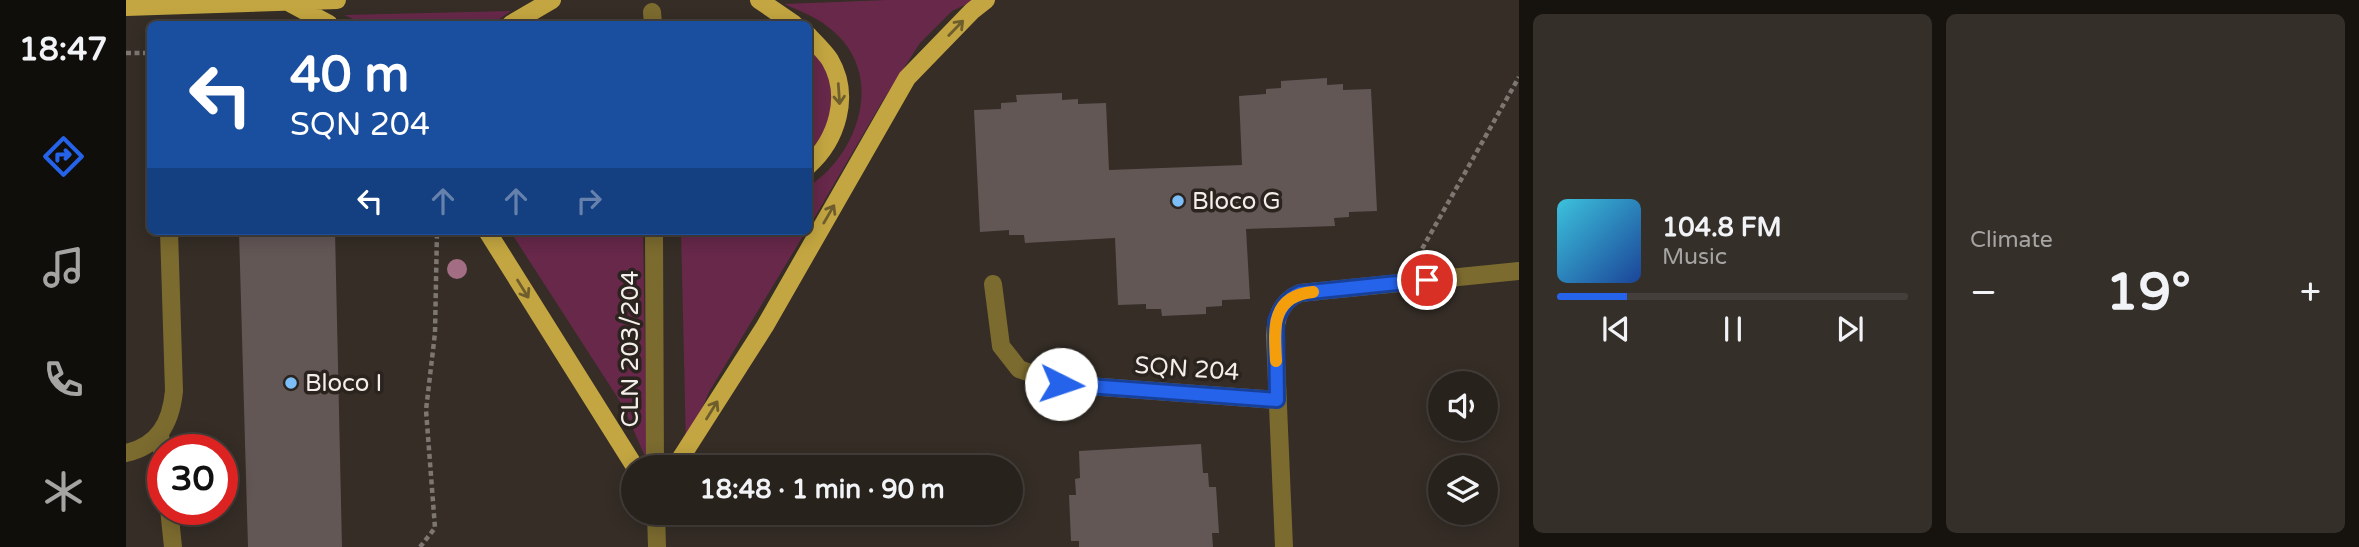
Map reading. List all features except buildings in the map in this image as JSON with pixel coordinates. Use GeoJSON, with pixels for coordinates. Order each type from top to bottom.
{"type":"FeatureCollection","features":[{"type":"Feature","properties":{"kind":"main road"},"geometry":{"type":"LineString","coordinates":[[126,7],[337,0]]}},
{"type":"Feature","properties":{"kind":"main road"},"geometry":{"type":"LineString","coordinates":[[516,21],[552,0]]}},
{"type":"Feature","properties":{"kind":"main road"},"geometry":{"type":"LineString","coordinates":[[759,0],[790,21]]}},
{"type":"Feature","properties":{"kind":"main road"},"geometry":{"type":"LineString","coordinates":[[683,455],[765,326],[906,78],[986,0]]}},
{"type":"Feature","properties":{"kind":"main road"},"geometry":{"type":"LineString","coordinates":[[288,2],[323,21]]}},
{"type":"Feature","properties":{"kind":"main road"},"geometry":{"type":"LineString","coordinates":[[812,40],[830,60],[838,79],[840,103],[831,139],[812,161]]}},
{"type":"Feature","properties":{"kind":"main road"},"geometry":{"type":"LineString","coordinates":[[490,235],[627,455]]}},
{"type":"Feature","properties":{"kind":"street"},"geometry":{"type":"LineString","coordinates":[[160,434],[172,410],[174,391],[169,235]]}},
{"type":"Feature","properties":{"kind":"street","name":"CLN 203/204"},"geometry":{"type":"LineString","coordinates":[[654,235],[655,455]]}},
{"type":"Feature","properties":{"kind":"street","name":"SQN 204"},"geometry":{"type":"LineString","coordinates":[[1284,547],[1276,321],[1279,312],[1289,300],[1300,293],[1519,271]]}},
{"type":"Feature","properties":{"kind":"street","name":"SQN 204"},"geometry":{"type":"LineString","coordinates":[[993,284],[1001,346],[1020,369],[1061,384],[1277,400]]}},
{"type":"Feature","properties":{"kind":"street"},"geometry":{"type":"LineString","coordinates":[[126,453],[147,444]]}},
{"type":"Feature","properties":{"kind":"street"},"geometry":{"type":"LineString","coordinates":[[171,525],[173,547]]}},
{"type":"Feature","properties":{"kind":"street"},"geometry":{"type":"LineString","coordinates":[[656,525],[657,547]]}},
{"type":"Feature","properties":{"kind":"path"},"geometry":{"type":"LineString","coordinates":[[126,53],[147,53]]}},
{"type":"Feature","properties":{"kind":"path"},"geometry":{"type":"LineString","coordinates":[[1404,282],[1519,77]]}},
{"type":"Feature","properties":{"kind":"path"},"geometry":{"type":"LineString","coordinates":[[420,547],[435,528],[426,410],[435,333],[437,235]]}},
{"type":"Feature","properties":{"kind":"shaded area"},"geometry":{"type":"Polygon","coordinates":[[[975,0],[952,11],[920,43],[812,222],[812,184],[839,158],[850,140],[858,120],[860,79],[855,59],[837,34],[816,19],[784,4],[975,0]]]}},
{"type":"Feature","properties":{"kind":"shaded area"},"geometry":{"type":"Polygon","coordinates":[[[511,11],[496,21],[358,21],[344,15],[511,11]]]}},
{"type":"Feature","properties":{"kind":"shaded area"},"geometry":{"type":"Polygon","coordinates":[[[812,49],[826,69],[832,97],[826,126],[812,147],[812,49]]]}},
{"type":"Feature","properties":{"kind":"shaded area"},"geometry":{"type":"Polygon","coordinates":[[[513,235],[643,235],[647,455],[644,455],[623,406],[513,235]]]}},
{"type":"Feature","properties":{"kind":"shaded area"},"geometry":{"type":"Polygon","coordinates":[[[681,235],[804,235],[709,392],[686,447],[681,235]]]}},
{"type":"Feature","properties":{"kind":"slow traffic"},"geometry":{"type":"LineString","coordinates":[[1276,361],[1275,335],[1279,312],[1294,296],[1313,292]]}},
{"type":"Feature","properties":{"kind":"place","name":"Bloco G"},"geometry":{"type":"Point","coordinates":[1178,201]}},
{"type":"Feature","properties":{"kind":"place","name":"Bloco I"},"geometry":{"type":"Point","coordinates":[291,383]}},
{"type":"Feature","properties":{"kind":"route"},"geometry":{"type":"LineString","coordinates":[[1061,384],[1277,400],[1276,321],[1279,312],[1289,300],[1300,293],[1427,280]]}}]}
